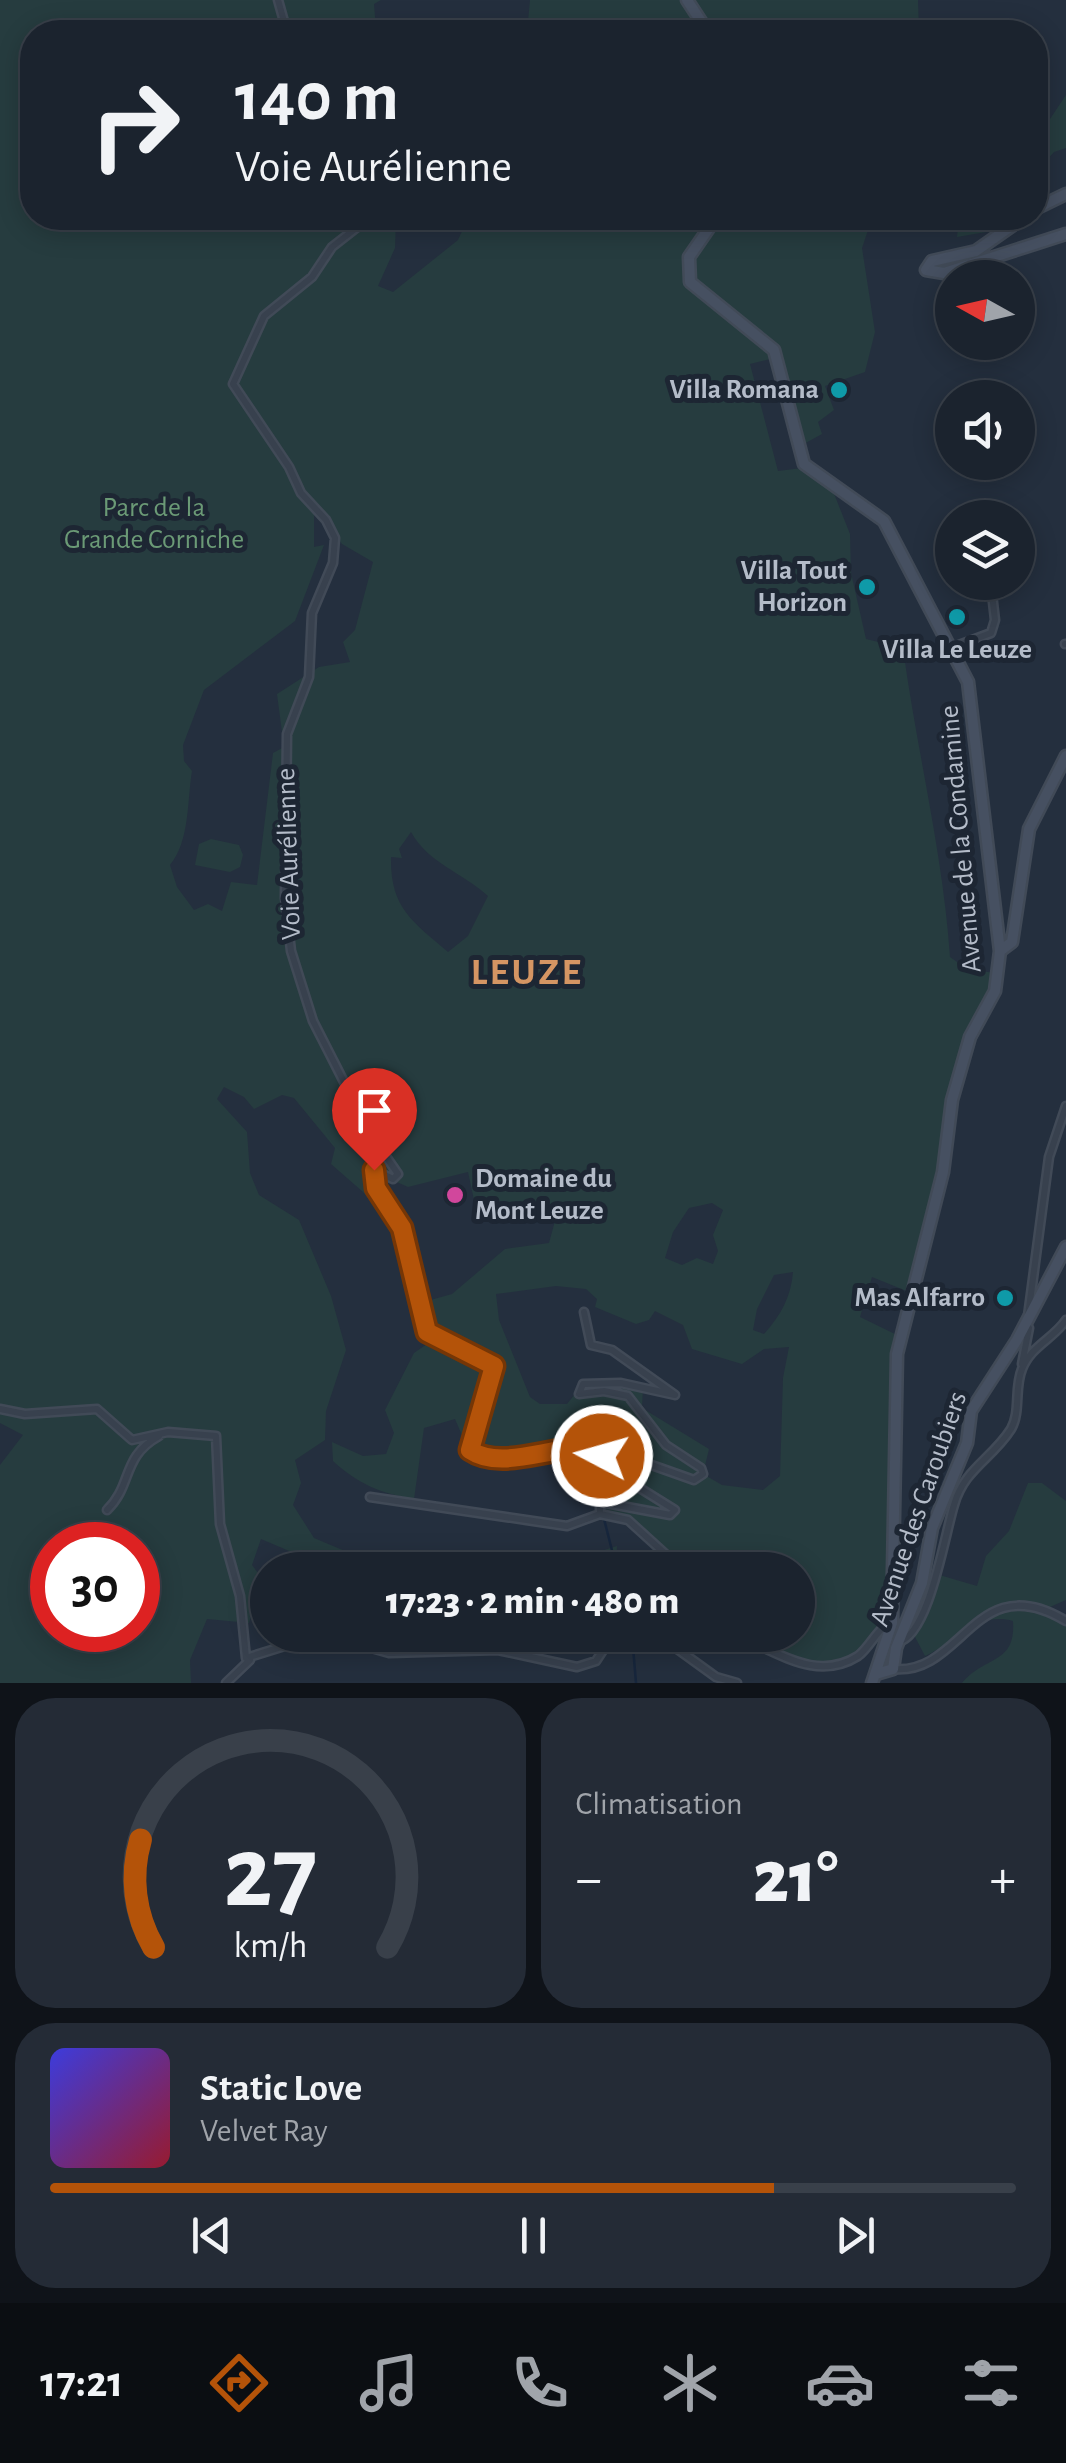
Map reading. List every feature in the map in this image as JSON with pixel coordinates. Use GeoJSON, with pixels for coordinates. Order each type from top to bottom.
{"type":"FeatureCollection","features":[{"type":"Feature","properties":{"kind":"main road","name":"Avenue de la Condamine"},"geometry":{"type":"LineString","coordinates":[[708,230],[689,257],[690,282],[774,350],[804,464],[884,521],[951,648],[973,702],[1000,951],[995,991],[970,1037],[952,1100],[944,1172],[897,1354],[892,1623],[874,1679]]}},
{"type":"Feature","properties":{"kind":"main road"},"geometry":{"type":"LineString","coordinates":[[1007,230],[976,251],[932,262],[926,270],[944,274],[1066,234]]}},
{"type":"Feature","properties":{"kind":"main road"},"geometry":{"type":"LineString","coordinates":[[1000,951],[1012,942],[1029,829],[1066,756]]}},
{"type":"Feature","properties":{"kind":"main road","name":"Avenue des Caroubiers"},"geometry":{"type":"LineString","coordinates":[[874,1679],[892,1669],[898,1642],[918,1596],[932,1528],[967,1443],[971,1411],[1066,1247]]}},
{"type":"Feature","properties":{"kind":"street","name":"Voie Aurélienne"},"geometry":{"type":"LineString","coordinates":[[354,230],[332,247],[312,277],[264,316],[234,384],[290,467],[301,493],[333,529],[336,545],[312,614],[310,677],[286,742],[284,875],[290,951],[313,1021],[376,1144],[398,1174],[393,1179],[374,1170],[371,1174],[402,1228],[427,1332],[494,1366],[470,1450],[529,1460],[580,1450],[602,1456]]}},
{"type":"Feature","properties":{"kind":"street"},"geometry":{"type":"LineString","coordinates":[[951,648],[990,633],[995,620],[993,600]]}},
{"type":"Feature","properties":{"kind":"street"},"geometry":{"type":"LineString","coordinates":[[898,1642],[912,1634],[922,1615],[946,1549],[959,1488],[976,1464],[993,1456],[1015,1421],[1049,1157],[1066,1106]]}},
{"type":"Feature","properties":{"kind":"street"},"geometry":{"type":"LineString","coordinates":[[584,1312],[591,1346],[612,1350],[675,1395],[605,1382],[583,1384],[578,1394],[604,1390],[628,1396],[666,1445],[701,1468],[703,1474],[694,1480],[612,1451],[602,1456],[622,1477],[675,1510],[670,1515],[606,1503],[600,1505],[600,1514]]}},
{"type":"Feature","properties":{"kind":"street"},"geometry":{"type":"LineString","coordinates":[[1022,1366],[1044,1337],[1058,1330],[1066,1320]]}},
{"type":"Feature","properties":{"kind":"street"},"geometry":{"type":"LineString","coordinates":[[0,1409],[26,1414],[95,1408],[107,1415],[128,1440],[160,1433],[218,1438],[220,1524],[240,1596],[244,1654],[251,1659]]}},
{"type":"Feature","properties":{"kind":"street"},"geometry":{"type":"LineString","coordinates":[[107,1510],[132,1459],[160,1433]]}},
{"type":"Feature","properties":{"kind":"street"},"geometry":{"type":"LineString","coordinates":[[370,1497],[568,1526],[600,1514],[628,1520],[663,1552]]}},
{"type":"Feature","properties":{"kind":"street"},"geometry":{"type":"LineString","coordinates":[[892,1669],[903,1670],[943,1652],[997,1609],[1009,1605],[1043,1607],[1066,1620]]}},
{"type":"Feature","properties":{"kind":"street"},"geometry":{"type":"LineString","coordinates":[[769,1652],[801,1668],[822,1672],[850,1662],[885,1624],[892,1623]]}},
{"type":"Feature","properties":{"kind":"street"},"geometry":{"type":"LineString","coordinates":[[226,1683],[251,1659],[272,1652]]}},
{"type":"Feature","properties":{"kind":"street"},"geometry":{"type":"LineString","coordinates":[[385,1652],[425,1652]]}},
{"type":"Feature","properties":{"kind":"street"},"geometry":{"type":"LineString","coordinates":[[507,1652],[577,1667],[596,1661],[602,1652]]}},
{"type":"Feature","properties":{"kind":"street"},"geometry":{"type":"LineString","coordinates":[[681,1652],[716,1677],[737,1683]]}},
{"type":"Feature","properties":{"kind":"green space","name":"Parc de la Grande Corniche"},"geometry":{"type":"Polygon","coordinates":[[[0,0],[381,0],[374,4],[375,20],[20,20],[20,230],[396,230],[395,248],[378,286],[393,292],[458,240],[463,230],[868,230],[862,248],[875,332],[865,372],[825,386],[834,410],[818,422],[822,434],[802,445],[783,356],[750,364],[778,471],[802,468],[833,491],[850,534],[851,573],[866,639],[903,648],[942,879],[950,957],[967,969],[995,973],[957,1062],[944,1115],[941,1160],[909,1292],[872,1277],[860,1317],[897,1335],[889,1394],[888,1616],[850,1658],[829,1668],[815,1670],[773,1652],[815,1652],[815,1552],[667,1552],[621,1516],[600,1514],[605,1463],[597,1451],[529,1459],[470,1454],[455,1419],[424,1428],[414,1499],[370,1486],[342,1469],[333,1461],[332,1442],[363,1456],[386,1454],[394,1433],[385,1410],[414,1353],[430,1342],[421,1313],[427,1301],[452,1294],[505,1249],[549,1243],[558,1210],[516,1214],[511,1202],[474,1200],[468,1172],[408,1187],[372,1171],[403,1241],[363,1192],[331,1164],[335,1148],[294,1098],[282,1095],[254,1109],[244,1097],[224,1087],[217,1099],[247,1132],[250,1173],[259,1195],[299,1220],[331,1296],[346,1350],[326,1411],[325,1440],[295,1460],[301,1483],[293,1505],[314,1538],[347,1552],[292,1552],[261,1539],[256,1552],[250,1552],[249,1623],[207,1619],[190,1660],[191,1683],[0,1683],[0,1465],[23,1435],[0,1423],[0,0]],[[314,508],[314,547],[324,545],[295,621],[204,690],[183,745],[184,761],[192,771],[188,808],[181,844],[170,865],[177,887],[194,910],[208,904],[222,911],[231,882],[257,885],[273,753],[284,747],[277,694],[319,667],[350,662],[343,642],[355,630],[373,562],[342,544],[314,508]],[[411,832],[399,849],[402,858],[391,857],[394,889],[414,922],[448,952],[468,936],[488,896],[436,860],[411,832]],[[712,1203],[689,1208],[673,1232],[665,1258],[682,1265],[697,1258],[713,1264],[718,1251],[713,1235],[723,1210],[712,1203]],[[793,1272],[774,1275],[757,1309],[753,1330],[764,1334],[790,1290],[793,1272]],[[556,1286],[496,1294],[499,1320],[530,1397],[540,1404],[567,1404],[583,1384],[643,1386],[642,1408],[709,1449],[703,1474],[722,1485],[763,1490],[780,1476],[783,1378],[789,1347],[764,1349],[742,1364],[692,1349],[683,1325],[655,1311],[649,1320],[636,1324],[595,1307],[597,1299],[586,1289],[556,1286]]]}},
{"type":"Feature","properties":{"kind":"green space"},"geometry":{"type":"Polygon","coordinates":[[[530,0],[918,0],[919,20],[528,20],[530,0]]]}},
{"type":"Feature","properties":{"kind":"green space"},"geometry":{"type":"Polygon","coordinates":[[[1066,95],[1066,148],[1048,159],[1048,122],[1066,95]]]}},
{"type":"Feature","properties":{"kind":"green space"},"geometry":{"type":"Polygon","coordinates":[[[958,230],[993,230],[992,231],[957,237],[958,230]]]}},
{"type":"Feature","properties":{"kind":"green space"},"geometry":{"type":"Polygon","coordinates":[[[211,839],[239,845],[243,855],[240,867],[230,872],[195,865],[199,844],[211,839]]]}},
{"type":"Feature","properties":{"kind":"green space"},"geometry":{"type":"Polygon","coordinates":[[[1028,1483],[1042,1483],[1066,1501],[1066,1600],[1043,1610],[1066,1624],[1066,1683],[962,1683],[1004,1653],[1013,1635],[1013,1621],[988,1620],[977,1624],[925,1656],[914,1635],[936,1574],[977,1586],[986,1556],[1009,1531],[1028,1483]]]}},
{"type":"Feature","properties":{"kind":"waterway"},"geometry":{"type":"LineString","coordinates":[[604,1519],[612,1552]]}},
{"type":"Feature","properties":{"kind":"waterway"},"geometry":{"type":"LineString","coordinates":[[633,1652],[636,1683]]}},
{"type":"Feature","properties":{"kind":"place","name":"Villa Romana"},"geometry":{"type":"Point","coordinates":[839,390]}},
{"type":"Feature","properties":{"kind":"place","name":"Villa Tout Horizon"},"geometry":{"type":"Point","coordinates":[867,587]}},
{"type":"Feature","properties":{"kind":"place","name":"Villa Le Leuze"},"geometry":{"type":"Point","coordinates":[957,617]}},
{"type":"Feature","properties":{"kind":"place","name":"Domaine du Mont Leuze"},"geometry":{"type":"Point","coordinates":[455,1195]}},
{"type":"Feature","properties":{"kind":"place","name":"Mas Alfarro"},"geometry":{"type":"Point","coordinates":[1005,1298]}},
{"type":"Feature","properties":{"kind":"district","name":"LEUZE"},"geometry":{"type":"Point","coordinates":[527,973]}},
{"type":"Feature","properties":{"kind":"route"},"geometry":{"type":"LineString","coordinates":[[374,1170],[371,1174],[376,1188],[402,1228],[427,1332],[492,1361],[494,1366],[470,1450],[491,1457],[529,1460],[554,1451],[597,1451],[602,1456]]}}]}
